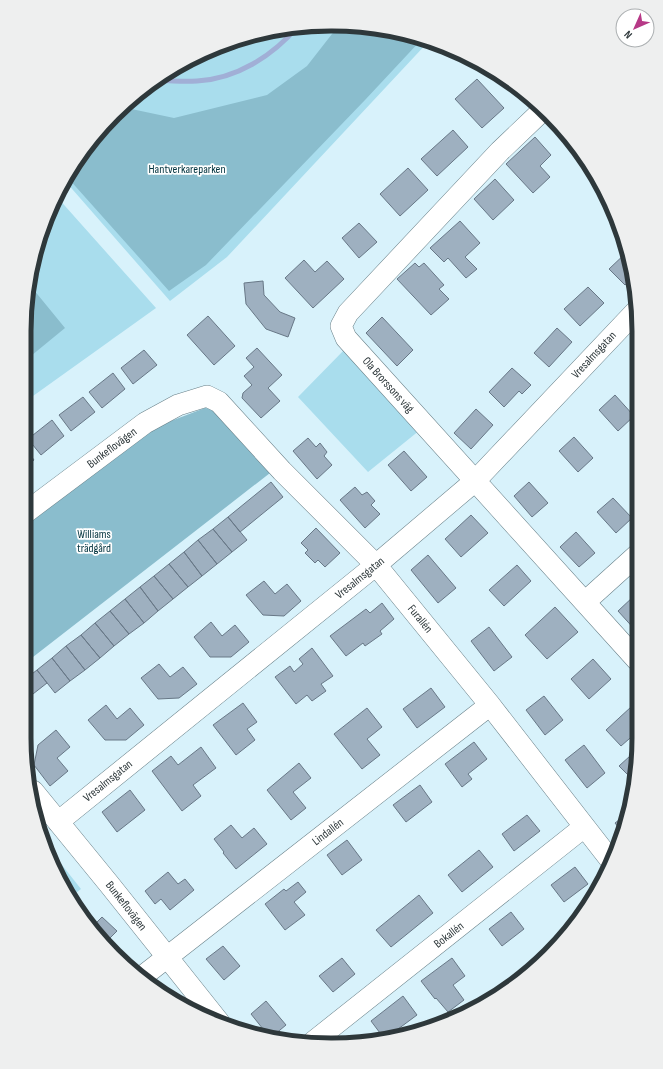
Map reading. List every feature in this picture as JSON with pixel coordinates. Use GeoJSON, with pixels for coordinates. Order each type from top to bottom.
{"type":"FeatureCollection","features":[{"type":"Feature","properties":{"kind":"street","name":"Ola Brorssons väg"},"geometry":{"type":"LineString","coordinates":[[539,114],[500,150],[348,313],[342,326],[346,338],[632,654]]}},
{"type":"Feature","properties":{"kind":"street","name":"Vresalmsgatan"},"geometry":{"type":"LineString","coordinates":[[58,822],[376,565],[475,481],[631,316]]}},
{"type":"Feature","properties":{"kind":"street","name":"Bunkeflovägen"},"geometry":{"type":"LineString","coordinates":[[31,508],[145,423],[178,405],[207,396]]}},
{"type":"Feature","properties":{"kind":"street","name":"Furallén"},"geometry":{"type":"LineString","coordinates":[[207,396],[219,402],[282,471],[376,565],[490,705],[607,856]]}},
{"type":"Feature","properties":{"kind":"street"},"geometry":{"type":"LineString","coordinates":[[585,602],[632,560]]}},
{"type":"Feature","properties":{"kind":"street","name":"Lindallén"},"geometry":{"type":"LineString","coordinates":[[146,973],[490,705]]}},
{"type":"Feature","properties":{"kind":"street","name":"Bunkeflovägen"},"geometry":{"type":"LineString","coordinates":[[37,796],[211,1012]]}},
{"type":"Feature","properties":{"kind":"street","name":"Bokallén"},"geometry":{"type":"LineString","coordinates":[[319,1037],[584,827]]}},
{"type":"Feature","properties":{"kind":"green space","name":"Hantverkareparken"},"geometry":{"type":"Polygon","coordinates":[[[332,31],[390,37],[424,46],[227,257],[170,301],[69,185],[93,149],[119,119],[149,93],[181,71],[217,54],[254,41],[292,34],[332,31]]]}},
{"type":"Feature","properties":{"kind":"green space","name":"Hantverkareparken"},"geometry":{"type":"Polygon","coordinates":[[[334,31],[371,34],[418,44],[206,265],[169,291],[71,181],[106,133],[130,109],[174,118],[267,95],[307,66],[334,31]]]}},
{"type":"Feature","properties":{"kind":"green space"},"geometry":{"type":"Polygon","coordinates":[[[61,201],[156,308],[31,397],[31,332],[34,292],[41,254],[61,201]]]}},
{"type":"Feature","properties":{"kind":"green space"},"geometry":{"type":"Polygon","coordinates":[[[34,290],[65,328],[31,356],[34,290]]]}},
{"type":"Feature","properties":{"kind":"green space"},"geometry":{"type":"Polygon","coordinates":[[[345,349],[420,430],[368,472],[298,397],[345,349]]]}},
{"type":"Feature","properties":{"kind":"green space","name":"Williams trädgård"},"geometry":{"type":"Polygon","coordinates":[[[205,408],[215,409],[270,473],[31,659],[31,521],[150,429],[205,408]]]}},
{"type":"Feature","properties":{"kind":"green space"},"geometry":{"type":"Polygon","coordinates":[[[57,859],[81,889],[75,894],[57,859]]]}},
{"type":"Feature","properties":{"kind":"building"},"geometry":{"type":"Polygon","coordinates":[[[477,79],[504,108],[482,128],[455,99],[477,79]]]}},
{"type":"Feature","properties":{"kind":"building"},"geometry":{"type":"Polygon","coordinates":[[[548,123],[557,133],[567,146],[547,124],[548,123]]]}},
{"type":"Feature","properties":{"kind":"building"},"geometry":{"type":"Polygon","coordinates":[[[453,130],[468,147],[437,176],[421,159],[453,130]]]}},
{"type":"Feature","properties":{"kind":"building"},"geometry":{"type":"Polygon","coordinates":[[[535,137],[551,155],[540,166],[550,177],[533,193],[506,164],[535,137]]]}},
{"type":"Feature","properties":{"kind":"building"},"geometry":{"type":"Polygon","coordinates":[[[408,168],[428,190],[400,216],[380,194],[408,168]]]}},
{"type":"Feature","properties":{"kind":"building"},"geometry":{"type":"Polygon","coordinates":[[[495,179],[514,200],[493,220],[474,199],[495,179]]]}},
{"type":"Feature","properties":{"kind":"building"},"geometry":{"type":"Polygon","coordinates":[[[460,221],[480,243],[465,257],[477,269],[466,278],[448,258],[444,262],[430,248],[460,221]]]}},
{"type":"Feature","properties":{"kind":"building"},"geometry":{"type":"Polygon","coordinates":[[[359,223],[377,242],[359,258],[342,238],[359,223]]]}},
{"type":"Feature","properties":{"kind":"building"},"geometry":{"type":"Polygon","coordinates":[[[622,256],[628,283],[625,285],[609,269],[622,256]]]}},
{"type":"Feature","properties":{"kind":"building"},"geometry":{"type":"Polygon","coordinates":[[[304,260],[315,272],[327,261],[344,279],[313,308],[285,278],[304,260]]]}},
{"type":"Feature","properties":{"kind":"building"},"geometry":{"type":"Polygon","coordinates":[[[415,263],[419,267],[424,263],[444,285],[439,289],[449,299],[431,315],[397,279],[415,263]]]}},
{"type":"Feature","properties":{"kind":"building"},"geometry":{"type":"Polygon","coordinates":[[[263,281],[264,295],[280,312],[295,318],[288,337],[266,329],[246,304],[244,283],[263,281]]]}},
{"type":"Feature","properties":{"kind":"building"},"geometry":{"type":"Polygon","coordinates":[[[588,287],[604,303],[580,326],[564,309],[588,287]]]}},
{"type":"Feature","properties":{"kind":"building"},"geometry":{"type":"Polygon","coordinates":[[[208,316],[235,346],[214,365],[187,335],[208,316]]]}},
{"type":"Feature","properties":{"kind":"building"},"geometry":{"type":"Polygon","coordinates":[[[382,317],[413,350],[397,366],[366,333],[382,317]]]}},
{"type":"Feature","properties":{"kind":"building"},"geometry":{"type":"Polygon","coordinates":[[[557,328],[572,342],[549,367],[534,353],[557,328]]]}},
{"type":"Feature","properties":{"kind":"building"},"geometry":{"type":"Polygon","coordinates":[[[257,348],[282,375],[268,388],[280,401],[261,418],[242,398],[243,393],[252,385],[244,376],[254,367],[246,358],[257,348]]]}},
{"type":"Feature","properties":{"kind":"building"},"geometry":{"type":"Polygon","coordinates":[[[144,350],[157,365],[133,384],[121,368],[144,350]]]}},
{"type":"Feature","properties":{"kind":"building"},"geometry":{"type":"Polygon","coordinates":[[[512,368],[531,385],[522,394],[519,391],[504,407],[489,392],[512,368]]]}},
{"type":"Feature","properties":{"kind":"building"},"geometry":{"type":"Polygon","coordinates":[[[113,373],[125,389],[102,408],[89,392],[113,373]]]}},
{"type":"Feature","properties":{"kind":"building"},"geometry":{"type":"Polygon","coordinates":[[[615,395],[632,414],[632,418],[618,431],[599,410],[615,395]]]}},
{"type":"Feature","properties":{"kind":"building"},"geometry":{"type":"Polygon","coordinates":[[[83,397],[95,412],[71,431],[59,415],[83,397]]]}},
{"type":"Feature","properties":{"kind":"building"},"geometry":{"type":"Polygon","coordinates":[[[476,409],[493,425],[471,449],[454,433],[476,409]]]}},
{"type":"Feature","properties":{"kind":"building"},"geometry":{"type":"Polygon","coordinates":[[[52,420],[64,436],[41,455],[31,443],[31,437],[52,420]]]}},
{"type":"Feature","properties":{"kind":"building"},"geometry":{"type":"Polygon","coordinates":[[[574,437],[593,458],[578,472],[559,451],[574,437]]]}},
{"type":"Feature","properties":{"kind":"building"},"geometry":{"type":"Polygon","coordinates":[[[308,438],[316,447],[320,443],[327,452],[324,456],[332,465],[317,479],[293,451],[308,438]]]}},
{"type":"Feature","properties":{"kind":"building"},"geometry":{"type":"Polygon","coordinates":[[[404,451],[427,477],[411,491],[388,465],[404,451]]]}},
{"type":"Feature","properties":{"kind":"building"},"geometry":{"type":"Polygon","coordinates":[[[31,456],[34,460],[31,463],[31,456]]]}},
{"type":"Feature","properties":{"kind":"building"},"geometry":{"type":"Polygon","coordinates":[[[271,482],[283,497],[240,532],[228,517],[271,482]]]}},
{"type":"Feature","properties":{"kind":"building"},"geometry":{"type":"Polygon","coordinates":[[[529,482],[548,503],[532,517],[514,496],[529,482]]]}},
{"type":"Feature","properties":{"kind":"building"},"geometry":{"type":"Polygon","coordinates":[[[355,487],[362,495],[367,492],[375,501],[371,505],[380,514],[365,528],[340,500],[355,487]]]}},
{"type":"Feature","properties":{"kind":"building"},"geometry":{"type":"Polygon","coordinates":[[[613,498],[632,518],[616,533],[597,512],[613,498]]]}},
{"type":"Feature","properties":{"kind":"building"},"geometry":{"type":"Polygon","coordinates":[[[471,515],[488,533],[461,557],[445,539],[471,515]]]}},
{"type":"Feature","properties":{"kind":"building"},"geometry":{"type":"Polygon","coordinates":[[[228,517],[247,540],[232,552],[213,529],[228,517]]]}},
{"type":"Feature","properties":{"kind":"building"},"geometry":{"type":"Polygon","coordinates":[[[316,528],[340,553],[325,567],[318,560],[315,563],[305,553],[308,550],[301,543],[316,528]]]}},
{"type":"Feature","properties":{"kind":"building"},"geometry":{"type":"Polygon","coordinates":[[[213,529],[232,552],[217,564],[198,540],[213,529]]]}},
{"type":"Feature","properties":{"kind":"building"},"geometry":{"type":"Polygon","coordinates":[[[576,532],[595,553],[579,567],[560,547],[576,532]]]}},
{"type":"Feature","properties":{"kind":"building"},"geometry":{"type":"Polygon","coordinates":[[[198,540],[217,564],[202,576],[184,552],[198,540]]]}},
{"type":"Feature","properties":{"kind":"building"},"geometry":{"type":"Polygon","coordinates":[[[184,552],[202,576],[188,587],[169,564],[184,552]]]}},
{"type":"Feature","properties":{"kind":"building"},"geometry":{"type":"Polygon","coordinates":[[[428,555],[456,588],[438,603],[411,570],[428,555]]]}},
{"type":"Feature","properties":{"kind":"building"},"geometry":{"type":"Polygon","coordinates":[[[169,564],[188,587],[173,599],[154,576],[169,564]]]}},
{"type":"Feature","properties":{"kind":"building"},"geometry":{"type":"Polygon","coordinates":[[[517,565],[531,581],[504,606],[489,590],[517,565]]]}},
{"type":"Feature","properties":{"kind":"building"},"geometry":{"type":"Polygon","coordinates":[[[154,576],[173,599],[158,611],[140,587],[154,576]]]}},
{"type":"Feature","properties":{"kind":"building"},"geometry":{"type":"Polygon","coordinates":[[[264,581],[275,594],[287,584],[301,601],[284,616],[263,615],[246,595],[264,581]]]}},
{"type":"Feature","properties":{"kind":"building"},"geometry":{"type":"Polygon","coordinates":[[[140,587],[158,611],[144,623],[125,599],[140,587]]]}},
{"type":"Feature","properties":{"kind":"building"},"geometry":{"type":"Polygon","coordinates":[[[632,598],[632,626],[618,611],[632,598]]]}},
{"type":"Feature","properties":{"kind":"building"},"geometry":{"type":"Polygon","coordinates":[[[125,599],[144,623],[129,634],[110,611],[125,599]]]}},
{"type":"Feature","properties":{"kind":"building"},"geometry":{"type":"Polygon","coordinates":[[[382,603],[394,619],[380,631],[382,634],[365,646],[363,643],[346,656],[330,636],[366,609],[370,613],[382,603]]]}},
{"type":"Feature","properties":{"kind":"building"},"geometry":{"type":"Polygon","coordinates":[[[555,607],[578,632],[547,659],[525,635],[555,607]]]}},
{"type":"Feature","properties":{"kind":"building"},"geometry":{"type":"Polygon","coordinates":[[[110,611],[129,634],[114,646],[95,623],[110,611]]]}},
{"type":"Feature","properties":{"kind":"building"},"geometry":{"type":"Polygon","coordinates":[[[211,622],[222,636],[235,625],[249,642],[231,657],[210,657],[194,637],[211,622]]]}},
{"type":"Feature","properties":{"kind":"building"},"geometry":{"type":"Polygon","coordinates":[[[95,623],[114,646],[100,658],[81,635],[95,623]]]}},
{"type":"Feature","properties":{"kind":"building"},"geometry":{"type":"Polygon","coordinates":[[[489,627],[512,657],[494,671],[471,641],[489,627]]]}},
{"type":"Feature","properties":{"kind":"building"},"geometry":{"type":"Polygon","coordinates":[[[81,635],[100,658],[85,670],[66,646],[81,635]]]}},
{"type":"Feature","properties":{"kind":"building"},"geometry":{"type":"Polygon","coordinates":[[[66,646],[85,670],[70,681],[52,658],[66,646]]]}},
{"type":"Feature","properties":{"kind":"building"},"geometry":{"type":"Polygon","coordinates":[[[312,648],[333,676],[321,684],[326,691],[312,701],[307,695],[296,704],[275,677],[290,666],[294,672],[303,664],[299,659],[312,648]]]}},
{"type":"Feature","properties":{"kind":"building"},"geometry":{"type":"Polygon","coordinates":[[[52,658],[70,681],[55,693],[37,670],[52,658]]]}},
{"type":"Feature","properties":{"kind":"building"},"geometry":{"type":"Polygon","coordinates":[[[593,659],[611,679],[589,699],[571,679],[593,659]]]}},
{"type":"Feature","properties":{"kind":"building"},"geometry":{"type":"Polygon","coordinates":[[[159,664],[170,677],[183,667],[197,684],[179,698],[158,699],[141,678],[159,664]]]}},
{"type":"Feature","properties":{"kind":"building"},"geometry":{"type":"Polygon","coordinates":[[[37,670],[47,683],[31,696],[31,675],[37,670]]]}},
{"type":"Feature","properties":{"kind":"building"},"geometry":{"type":"Polygon","coordinates":[[[431,688],[445,707],[417,728],[403,709],[431,688]]]}},
{"type":"Feature","properties":{"kind":"building"},"geometry":{"type":"Polygon","coordinates":[[[544,696],[563,720],[545,735],[526,710],[544,696]]]}},
{"type":"Feature","properties":{"kind":"building"},"geometry":{"type":"Polygon","coordinates":[[[243,703],[257,722],[247,729],[255,740],[236,755],[213,725],[243,703]]]}},
{"type":"Feature","properties":{"kind":"building"},"geometry":{"type":"Polygon","coordinates":[[[106,705],[117,719],[130,708],[144,725],[126,740],[105,740],[88,720],[106,705]]]}},
{"type":"Feature","properties":{"kind":"building"},"geometry":{"type":"Polygon","coordinates":[[[631,707],[632,736],[621,746],[606,730],[631,707]]]}},
{"type":"Feature","properties":{"kind":"building"},"geometry":{"type":"Polygon","coordinates":[[[367,708],[382,727],[367,739],[380,755],[362,769],[334,734],[367,708]]]}},
{"type":"Feature","properties":{"kind":"building"},"geometry":{"type":"Polygon","coordinates":[[[56,730],[70,747],[57,758],[68,771],[50,786],[34,765],[38,745],[56,730]]]}},
{"type":"Feature","properties":{"kind":"building"},"geometry":{"type":"Polygon","coordinates":[[[474,742],[487,759],[468,774],[472,779],[462,787],[445,764],[474,742]]]}},
{"type":"Feature","properties":{"kind":"building"},"geometry":{"type":"Polygon","coordinates":[[[584,745],[605,773],[587,788],[565,760],[584,745]]]}},
{"type":"Feature","properties":{"kind":"building"},"geometry":{"type":"Polygon","coordinates":[[[201,747],[216,768],[193,785],[201,796],[182,811],[152,771],[171,756],[178,765],[201,747]]]}},
{"type":"Feature","properties":{"kind":"building"},"geometry":{"type":"Polygon","coordinates":[[[630,756],[629,776],[619,766],[630,756]]]}},
{"type":"Feature","properties":{"kind":"building"},"geometry":{"type":"Polygon","coordinates":[[[299,763],[311,778],[293,792],[306,808],[291,820],[267,790],[299,763]]]}},
{"type":"Feature","properties":{"kind":"building"},"geometry":{"type":"Polygon","coordinates":[[[420,785],[432,802],[406,822],[393,805],[420,785]]]}},
{"type":"Feature","properties":{"kind":"building"},"geometry":{"type":"Polygon","coordinates":[[[130,790],[145,810],[117,832],[102,812],[130,790]]]}},
{"type":"Feature","properties":{"kind":"building"},"geometry":{"type":"Polygon","coordinates":[[[527,815],[540,831],[514,851],[502,834],[527,815]]]}},
{"type":"Feature","properties":{"kind":"building"},"geometry":{"type":"Polygon","coordinates":[[[621,819],[618,827],[615,823],[621,819]]]}},
{"type":"Feature","properties":{"kind":"building"},"geometry":{"type":"Polygon","coordinates":[[[231,825],[242,838],[254,828],[267,844],[236,869],[214,839],[231,825]]]}},
{"type":"Feature","properties":{"kind":"building"},"geometry":{"type":"Polygon","coordinates":[[[347,840],[362,860],[342,875],[327,855],[347,840]]]}},
{"type":"Feature","properties":{"kind":"building"},"geometry":{"type":"Polygon","coordinates":[[[479,850],[493,867],[462,892],[448,875],[479,850]]]}},
{"type":"Feature","properties":{"kind":"building"},"geometry":{"type":"Polygon","coordinates":[[[575,867],[588,884],[564,902],[551,885],[575,867]]]}},
{"type":"Feature","properties":{"kind":"building"},"geometry":{"type":"Polygon","coordinates":[[[168,872],[178,884],[185,879],[194,890],[170,910],[161,899],[155,904],[145,891],[168,872]]]}},
{"type":"Feature","properties":{"kind":"building"},"geometry":{"type":"Polygon","coordinates":[[[298,882],[306,892],[294,902],[305,915],[285,930],[265,904],[284,889],[286,891],[298,882]]]}},
{"type":"Feature","properties":{"kind":"building"},"geometry":{"type":"Polygon","coordinates":[[[419,895],[433,913],[391,947],[376,930],[419,895]]]}},
{"type":"Feature","properties":{"kind":"building"},"geometry":{"type":"Polygon","coordinates":[[[511,912],[524,929],[502,946],[489,929],[511,912]]]}},
{"type":"Feature","properties":{"kind":"building"},"geometry":{"type":"Polygon","coordinates":[[[102,917],[117,931],[109,939],[96,923],[102,917]]]}},
{"type":"Feature","properties":{"kind":"building"},"geometry":{"type":"Polygon","coordinates":[[[223,946],[240,966],[224,980],[206,959],[223,946]]]}},
{"type":"Feature","properties":{"kind":"building"},"geometry":{"type":"Polygon","coordinates":[[[342,958],[355,974],[333,992],[319,976],[342,958]]]}},
{"type":"Feature","properties":{"kind":"building"},"geometry":{"type":"Polygon","coordinates":[[[452,958],[465,976],[453,985],[464,1000],[448,1012],[436,998],[435,999],[421,981],[452,958]]]}},
{"type":"Feature","properties":{"kind":"building"},"geometry":{"type":"Polygon","coordinates":[[[403,996],[417,1015],[396,1031],[380,1034],[371,1021],[403,996]]]}},
{"type":"Feature","properties":{"kind":"building"},"geometry":{"type":"Polygon","coordinates":[[[266,1001],[286,1025],[277,1033],[264,1030],[251,1014],[266,1001]]]}},
{"type":"Feature","properties":{"kind":"waterway"},"geometry":{"type":"LineString","coordinates":[[167,80],[197,81],[226,76],[240,71],[265,56],[291,34]]}}]}
